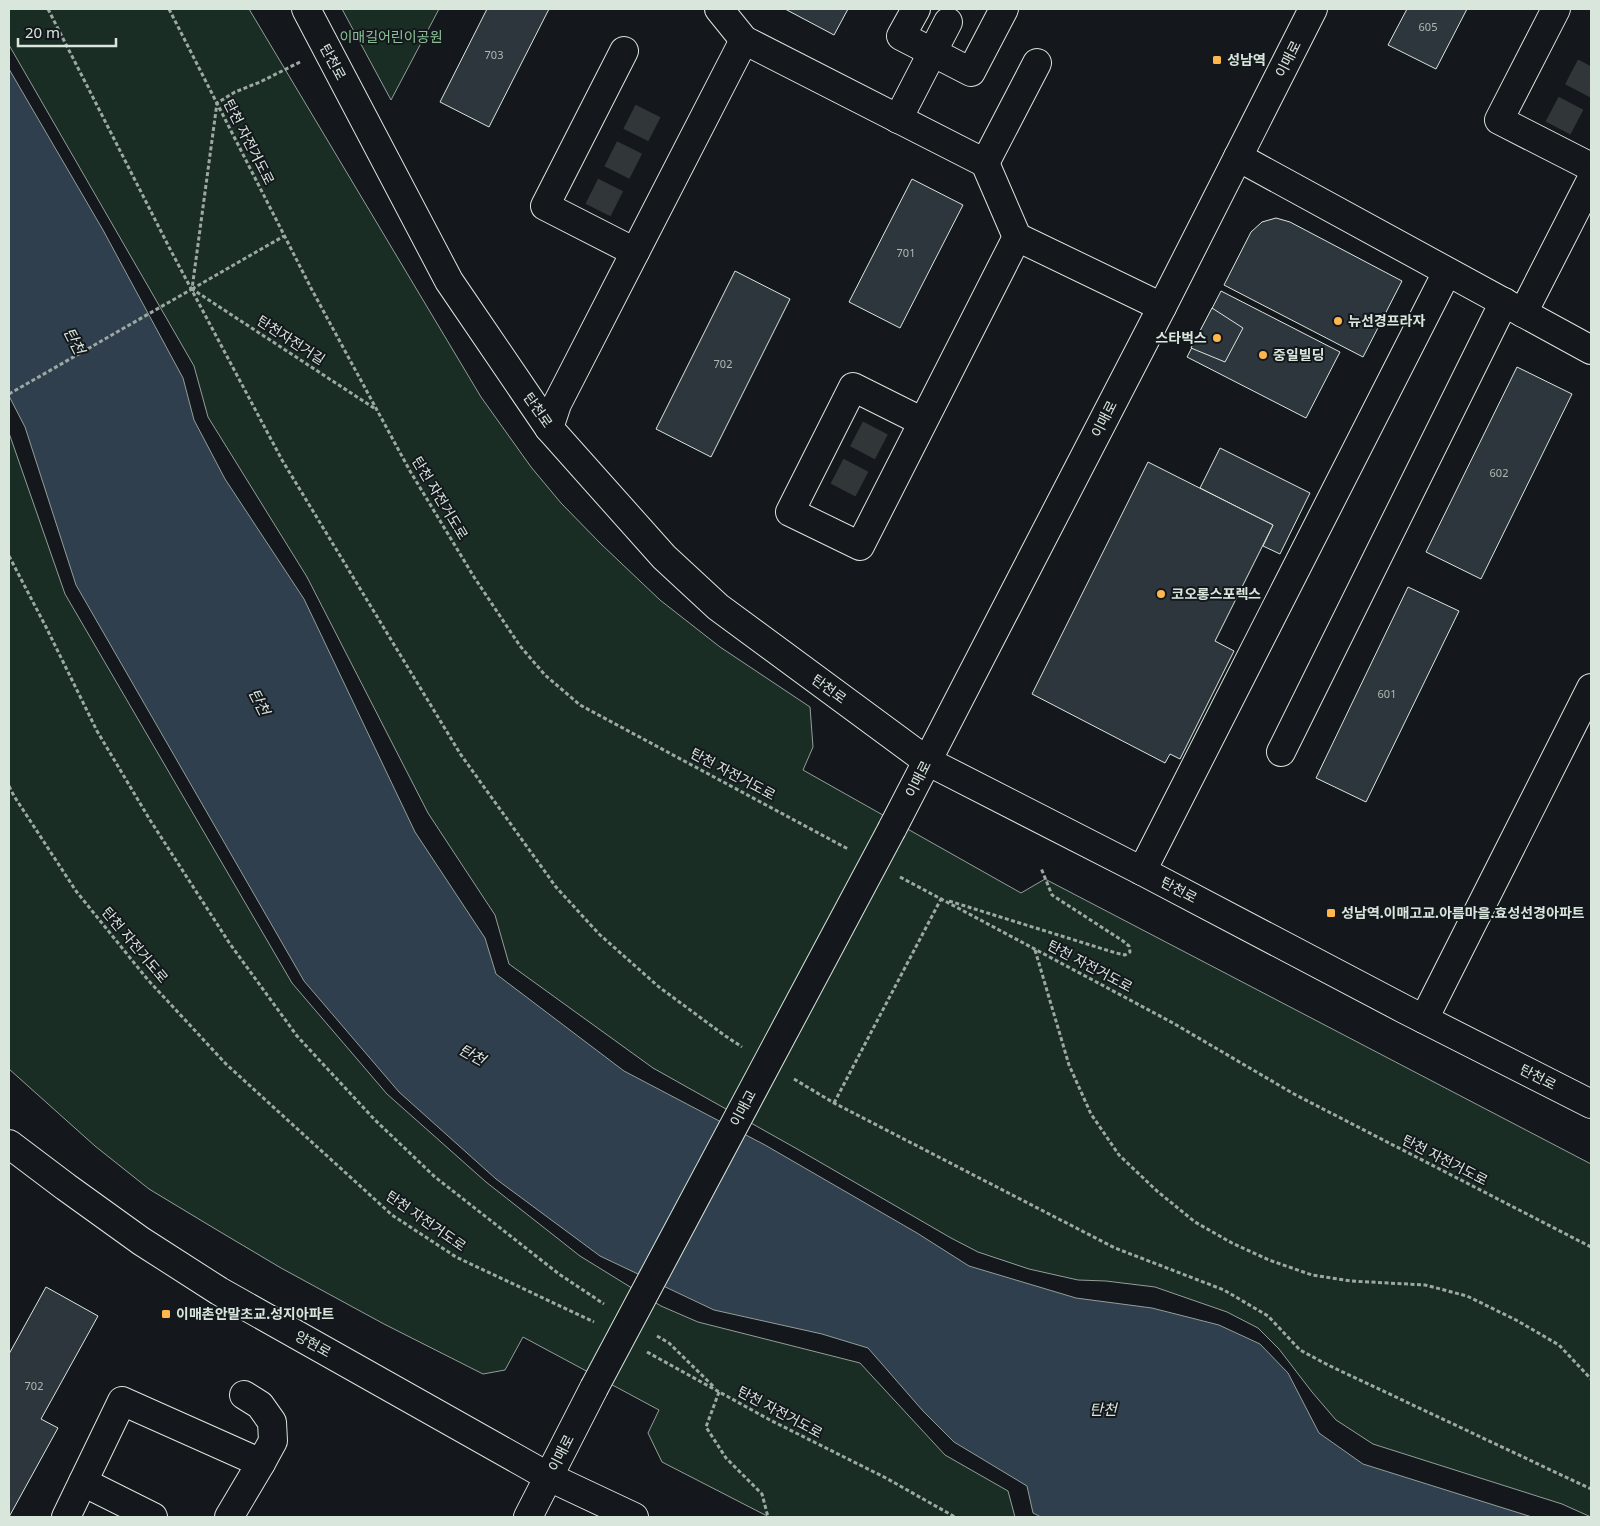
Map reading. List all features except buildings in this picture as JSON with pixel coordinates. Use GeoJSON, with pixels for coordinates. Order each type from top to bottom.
{"type":"FeatureCollection","features":[{"type":"Feature","properties":{"kind":"street","name":"탄천로"},"geometry":{"type":"LineString","coordinates":[[306,9],[449,281],[549,428],[664,557],[718,607],[927,761],[1591,1104]]}},
{"type":"Feature","properties":{"kind":"street"},"geometry":{"type":"LineString","coordinates":[[720,9],[744,40],[985,163],[1017,237],[1162,307]]}},
{"type":"Feature","properties":{"kind":"street"},"geometry":{"type":"LineString","coordinates":[[916,9],[901,36],[971,72],[1004,9]]}},
{"type":"Feature","properties":{"kind":"street","name":"이매로"},"geometry":{"type":"LineString","coordinates":[[892,829],[1162,307],[1312,9]]}},
{"type":"Feature","properties":{"kind":"street"},"geometry":{"type":"LineString","coordinates":[[1556,9],[1499,120],[1554,137],[1591,167]]}},
{"type":"Feature","properties":{"kind":"street"},"geometry":{"type":"LineString","coordinates":[[898,119],[948,22]]}},
{"type":"Feature","properties":{"kind":"street"},"geometry":{"type":"LineString","coordinates":[[549,428],[557,404],[744,40]]}},
{"type":"Feature","properties":{"kind":"street"},"geometry":{"type":"LineString","coordinates":[[624,52],[545,206],[593,219],[635,252]]}},
{"type":"Feature","properties":{"kind":"street"},"geometry":{"type":"LineString","coordinates":[[985,163],[1037,63]]}},
{"type":"Feature","properties":{"kind":"street"},"geometry":{"type":"LineString","coordinates":[[1238,157],[1591,350]]}},
{"type":"Feature","properties":{"kind":"street"},"geometry":{"type":"LineString","coordinates":[[1281,752],[1513,308],[1591,180]]}},
{"type":"Feature","properties":{"kind":"street"},"geometry":{"type":"LineString","coordinates":[[923,422],[882,413],[853,387],[790,512],[860,546],[1017,237]]}},
{"type":"Feature","properties":{"kind":"street"},"geometry":{"type":"LineString","coordinates":[[1142,871],[1447,272]]}},
{"type":"Feature","properties":{"kind":"street"},"geometry":{"type":"LineString","coordinates":[[1424,1019],[1591,688]]}},
{"type":"Feature","properties":{"kind":"street","name":"이매교"},"geometry":{"type":"LineString","coordinates":[[594,1388],[892,829]]}},
{"type":"Feature","properties":{"kind":"street","name":"양현로"},"geometry":{"type":"LineString","coordinates":[[9,1144],[141,1241],[218,1291],[549,1477],[634,1517]]}},
{"type":"Feature","properties":{"kind":"street","name":"이매로"},"geometry":{"type":"LineString","coordinates":[[528,1517],[594,1388]]}},
{"type":"Feature","properties":{"kind":"street"},"geometry":{"type":"LineString","coordinates":[[229,1517],[273,1441],[272,1422],[260,1405],[244,1396]]}},
{"type":"Feature","properties":{"kind":"street"},"geometry":{"type":"LineString","coordinates":[[66,1517],[122,1401],[261,1462]]}},
{"type":"Feature","properties":{"kind":"street"},"geometry":{"type":"LineString","coordinates":[[84,1482],[153,1517]]}},
{"type":"Feature","properties":{"kind":"path"},"geometry":{"type":"LineString","coordinates":[[48,9],[170,248],[282,460],[461,755],[556,887],[599,934],[659,987],[749,1051]]}},
{"type":"Feature","properties":{"kind":"path","name":"탄천 자전거도로"},"geometry":{"type":"LineString","coordinates":[[169,9],[284,236],[410,471],[474,577],[520,646],[545,675],[580,705],[853,852]]}},
{"type":"Feature","properties":{"kind":"path"},"geometry":{"type":"LineString","coordinates":[[192,289],[217,103],[235,92],[293,65]]}},
{"type":"Feature","properties":{"kind":"path"},"geometry":{"type":"LineString","coordinates":[[9,394],[284,236]]}},
{"type":"Feature","properties":{"kind":"path","name":"탄천자전거길"},"geometry":{"type":"LineString","coordinates":[[192,289],[377,410]]}},
{"type":"Feature","properties":{"kind":"path"},"geometry":{"type":"LineString","coordinates":[[9,556],[97,731],[140,804],[230,944],[297,1036],[374,1119],[435,1176],[559,1274],[612,1309]]}},
{"type":"Feature","properties":{"kind":"path","name":"탄천 자전거도로"},"geometry":{"type":"LineString","coordinates":[[9,786],[76,891],[148,980],[226,1064],[392,1215],[456,1257],[599,1326]]}},
{"type":"Feature","properties":{"kind":"path"},"geometry":{"type":"LineString","coordinates":[[834,1103],[941,899],[1116,953],[1126,955],[1130,952],[1130,946],[1052,896],[1041,868]]}},
{"type":"Feature","properties":{"kind":"path","name":"탄천 자전거도로"},"geometry":{"type":"LineString","coordinates":[[897,875],[1174,1023],[1303,1098],[1591,1247]]}},
{"type":"Feature","properties":{"kind":"path"},"geometry":{"type":"LineString","coordinates":[[1035,949],[1069,1065],[1091,1114],[1120,1155],[1157,1191],[1195,1222],[1232,1243],[1269,1260],[1312,1275],[1351,1282],[1425,1285],[1467,1296],[1516,1320],[1559,1345],[1591,1378]]}},
{"type":"Feature","properties":{"kind":"path"},"geometry":{"type":"LineString","coordinates":[[790,1077],[834,1103],[1116,1248],[1224,1290],[1268,1316],[1300,1350],[1328,1365],[1591,1489]]}},
{"type":"Feature","properties":{"kind":"path"},"geometry":{"type":"LineString","coordinates":[[653,1333],[669,1343],[719,1392],[706,1426],[726,1458],[762,1494],[768,1517]]}},
{"type":"Feature","properties":{"kind":"path","name":"탄천 자전거도로"},"geometry":{"type":"LineString","coordinates":[[642,1349],[828,1450],[886,1478],[955,1517]]}},
{"type":"Feature","properties":{"kind":"green space"},"geometry":{"type":"Polygon","coordinates":[[[9,9],[249,9],[481,397],[531,467],[561,503],[660,600],[720,647],[810,707],[813,747],[803,770],[1021,893],[1045,879],[1591,1164],[1591,1517],[1562,1504],[1373,1444],[1336,1420],[1279,1349],[1258,1328],[1227,1312],[1155,1287],[1106,1281],[1078,1280],[1029,1269],[978,1252],[653,1068],[509,964],[495,915],[428,813],[307,577],[208,417],[194,366],[9,45],[9,9]]]}},
{"type":"Feature","properties":{"kind":"green space","name":"이매길어린이공원"},"geometry":{"type":"Polygon","coordinates":[[[342,9],[439,9],[391,100],[342,9]]]}},
{"type":"Feature","properties":{"kind":"green space"},"geometry":{"type":"Polygon","coordinates":[[[9,433],[65,594],[292,983],[387,1094],[486,1182],[580,1256],[661,1306],[698,1322],[860,1363],[945,1455],[1008,1491],[1015,1517],[769,1517],[662,1462],[648,1433],[659,1410],[523,1337],[505,1370],[483,1374],[384,1324],[281,1268],[149,1189],[95,1146],[9,1069],[9,433]]]}},
{"type":"Feature","properties":{"kind":"water","name":"탄천"},"geometry":{"type":"Polygon","coordinates":[[[9,69],[103,230],[183,378],[194,420],[225,479],[304,599],[415,832],[485,938],[496,974],[624,1071],[765,1145],[917,1233],[969,1266],[1076,1298],[1152,1308],[1219,1325],[1260,1344],[1288,1373],[1319,1433],[1363,1464],[1532,1517],[1041,1517],[1033,1513],[1027,1486],[954,1442],[923,1411],[868,1348],[822,1334],[714,1310],[600,1256],[496,1179],[399,1092],[304,981],[76,585],[25,427],[9,396],[9,69]]]}},
{"type":"Feature","properties":{"kind":"tunnel"},"geometry":{"type":"LineString","coordinates":[[1558,128],[1591,65]]}},
{"type":"Feature","properties":{"kind":"tunnel"},"geometry":{"type":"LineString","coordinates":[[598,210],[648,111]]}},
{"type":"Feature","properties":{"kind":"tunnel"},"geometry":{"type":"LineString","coordinates":[[843,490],[878,423]]}},
{"type":"Feature","properties":{"kind":"place","name":"성남역"},"geometry":{"type":"Point","coordinates":[1217,60]}},
{"type":"Feature","properties":{"kind":"place","name":"뉴선경프라자"},"geometry":{"type":"Point","coordinates":[1338,321]}},
{"type":"Feature","properties":{"kind":"place","name":"스타벅스"},"geometry":{"type":"Point","coordinates":[1217,338]}},
{"type":"Feature","properties":{"kind":"place","name":"중일빌딩"},"geometry":{"type":"Point","coordinates":[1263,355]}},
{"type":"Feature","properties":{"kind":"place","name":"코오롱스포렉스"},"geometry":{"type":"Point","coordinates":[1161,594]}},
{"type":"Feature","properties":{"kind":"place","name":"성남역.이매고교.아름마을.효성선경아파트"},"geometry":{"type":"Point","coordinates":[1331,913]}},
{"type":"Feature","properties":{"kind":"place","name":"이매촌안말초교.성지아파트"},"geometry":{"type":"Point","coordinates":[166,1314]}}]}
